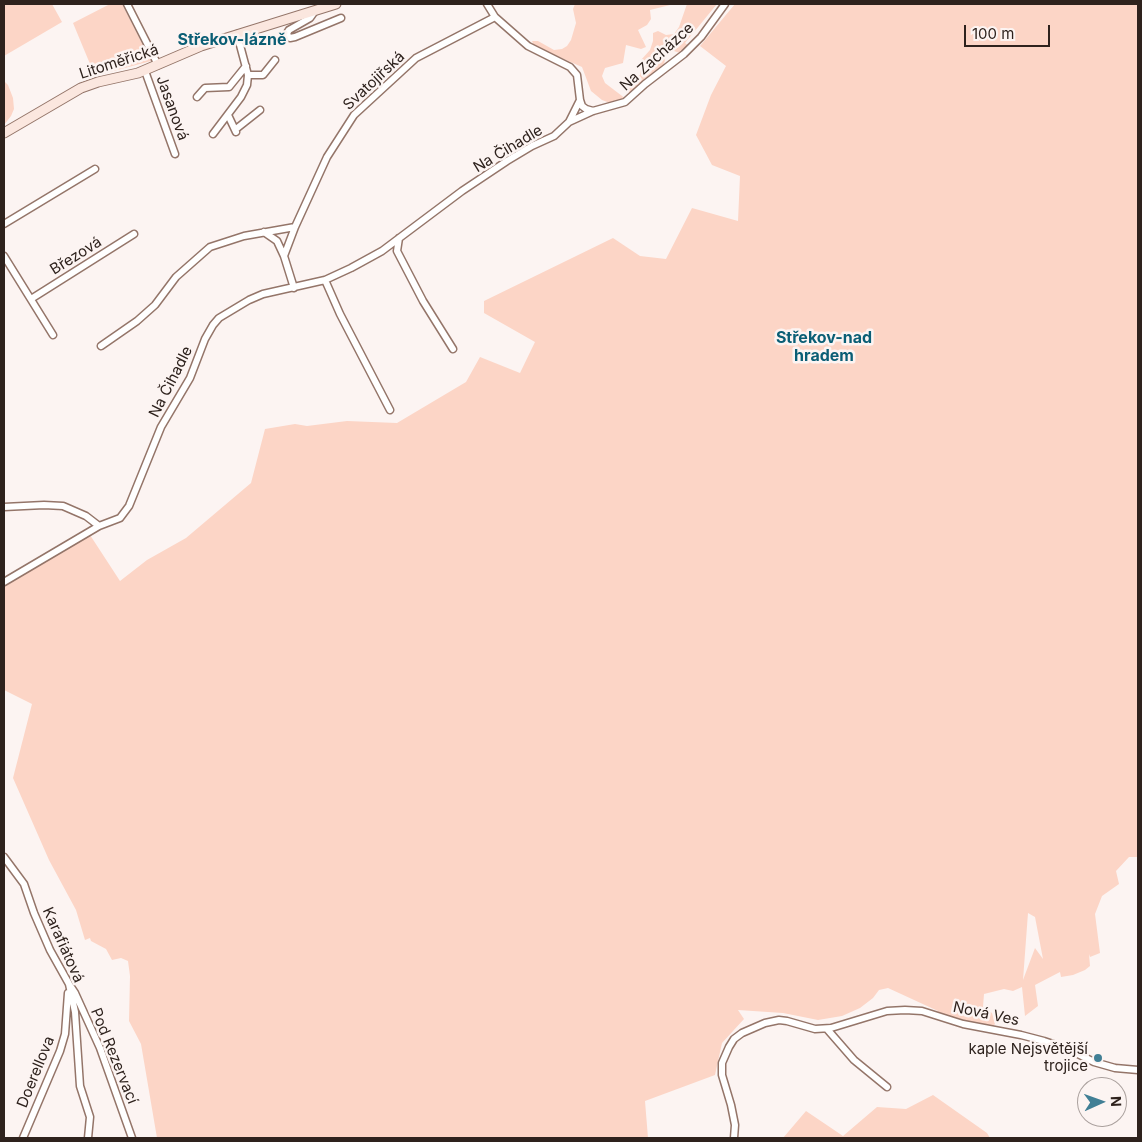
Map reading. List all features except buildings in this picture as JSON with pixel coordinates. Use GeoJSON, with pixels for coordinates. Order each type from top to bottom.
{"type":"FeatureCollection","features":[{"type":"Feature","properties":{"kind":"main road","name":"Litoměřická"},"geometry":{"type":"LineString","coordinates":[[4,133],[81,88],[145,71],[201,46],[336,4]]}},
{"type":"Feature","properties":{"kind":"street"},"geometry":{"type":"LineString","coordinates":[[127,4],[158,65]]}},
{"type":"Feature","properties":{"kind":"street"},"geometry":{"type":"LineString","coordinates":[[487,4],[495,17],[528,46],[570,67],[577,75],[582,106],[593,111]]}},
{"type":"Feature","properties":{"kind":"street","name":"Na Zacházce"},"geometry":{"type":"LineString","coordinates":[[581,117],[593,111],[625,102],[690,48],[701,37],[725,4]]}},
{"type":"Feature","properties":{"kind":"street"},"geometry":{"type":"LineString","coordinates":[[320,8],[310,18],[289,30],[287,33],[290,38],[341,18]]}},
{"type":"Feature","properties":{"kind":"street","name":"Svatojiřská"},"geometry":{"type":"LineString","coordinates":[[284,256],[295,227],[327,158],[354,114],[416,58],[495,17]]}},
{"type":"Feature","properties":{"kind":"street"},"geometry":{"type":"LineString","coordinates":[[213,134],[247,86],[248,75],[237,34]]}},
{"type":"Feature","properties":{"kind":"street"},"geometry":{"type":"LineString","coordinates":[[248,75],[263,75],[275,60]]}},
{"type":"Feature","properties":{"kind":"street"},"geometry":{"type":"LineString","coordinates":[[196,97],[205,88],[229,87],[246,66]]}},
{"type":"Feature","properties":{"kind":"street","name":"Jasanová"},"geometry":{"type":"LineString","coordinates":[[145,71],[175,154]]}},
{"type":"Feature","properties":{"kind":"street"},"geometry":{"type":"LineString","coordinates":[[569,122],[580,100]]}},
{"type":"Feature","properties":{"kind":"street"},"geometry":{"type":"LineString","coordinates":[[228,115],[236,131],[260,110]]}},
{"type":"Feature","properties":{"kind":"street","name":"Na Čihadle"},"geometry":{"type":"LineString","coordinates":[[4,582],[99,526],[120,518],[130,506],[162,427],[190,378],[205,339],[219,318],[263,294],[325,280],[351,268],[382,250],[508,161],[532,146],[554,136],[569,122],[581,117]]}},
{"type":"Feature","properties":{"kind":"street"},"geometry":{"type":"LineString","coordinates":[[4,224],[95,169]]}},
{"type":"Feature","properties":{"kind":"street"},"geometry":{"type":"LineString","coordinates":[[101,346],[155,305],[176,277],[210,247],[244,236],[295,227]]}},
{"type":"Feature","properties":{"kind":"street"},"geometry":{"type":"LineString","coordinates":[[264,232],[277,241],[294,288]]}},
{"type":"Feature","properties":{"kind":"street","name":"Březová"},"geometry":{"type":"LineString","coordinates":[[31,299],[134,234]]}},
{"type":"Feature","properties":{"kind":"street"},"geometry":{"type":"LineString","coordinates":[[398,238],[397,251],[404,266],[453,349]]}},
{"type":"Feature","properties":{"kind":"street"},"geometry":{"type":"LineString","coordinates":[[4,256],[53,335]]}},
{"type":"Feature","properties":{"kind":"street"},"geometry":{"type":"LineString","coordinates":[[325,280],[340,314],[390,410]]}},
{"type":"Feature","properties":{"kind":"street"},"geometry":{"type":"LineString","coordinates":[[4,507],[63,506],[86,516],[99,526]]}},
{"type":"Feature","properties":{"kind":"street","name":"Karafiátová"},"geometry":{"type":"LineString","coordinates":[[4,857],[24,884],[50,950],[69,984],[75,1012],[80,1086],[90,1118],[88,1138]]}},
{"type":"Feature","properties":{"kind":"street","name":"Doerellova"},"geometry":{"type":"LineString","coordinates":[[23,1138],[60,1051],[65,1034],[69,984]]}},
{"type":"Feature","properties":{"kind":"street","name":"Pod Rezervací"},"geometry":{"type":"LineString","coordinates":[[69,984],[76,993],[100,1048],[132,1138]]}},
{"type":"Feature","properties":{"kind":"street","name":"Nová Ves"},"geometry":{"type":"LineString","coordinates":[[734,1138],[735,1125],[722,1075],[722,1063],[734,1039],[760,1025],[779,1020],[788,1020],[815,1030],[827,1029],[888,1010],[922,1011],[963,1024],[1044,1040],[1094,1062],[1115,1068],[1138,1070]]}},
{"type":"Feature","properties":{"kind":"street"},"geometry":{"type":"LineString","coordinates":[[827,1029],[854,1060],[887,1087]]}},
{"type":"Feature","properties":{"kind":"shaded area"},"geometry":{"type":"Polygon","coordinates":[[[4,4],[52,4],[62,22],[4,56],[4,4]]]}},
{"type":"Feature","properties":{"kind":"shaded area"},"geometry":{"type":"Polygon","coordinates":[[[110,4],[122,4],[151,61],[95,76],[73,23],[110,4]]]}},
{"type":"Feature","properties":{"kind":"shaded area"},"geometry":{"type":"Polygon","coordinates":[[[575,4],[671,4],[650,10],[651,19],[647,25],[638,30],[646,47],[641,49],[626,45],[623,63],[605,68],[602,76],[605,83],[626,99],[610,103],[602,100],[591,91],[582,67],[534,46],[532,41],[538,41],[554,50],[567,46],[571,40],[576,23],[573,9],[575,4]]]}},
{"type":"Feature","properties":{"kind":"shaded area"},"geometry":{"type":"Polygon","coordinates":[[[687,4],[717,4],[685,43],[689,46],[680,53],[671,50],[666,55],[664,64],[630,94],[625,88],[625,83],[640,75],[641,60],[650,50],[653,33],[658,31],[666,35],[674,34],[679,27],[687,4]]]}},
{"type":"Feature","properties":{"kind":"shaded area"},"geometry":{"type":"Polygon","coordinates":[[[735,4],[1138,4],[1138,857],[1129,857],[1116,871],[1119,884],[1102,896],[1095,914],[1100,953],[1090,957],[1089,954],[1090,966],[1085,970],[1061,977],[1060,972],[1035,985],[1038,1006],[1025,1016],[1022,987],[1013,991],[1004,989],[984,994],[983,1007],[992,1013],[995,1024],[991,1029],[939,1016],[938,1011],[888,988],[879,990],[873,998],[860,1008],[842,1016],[818,1020],[783,1013],[738,1010],[744,1019],[722,1043],[715,1075],[645,1101],[648,1138],[157,1138],[141,1044],[129,1021],[130,976],[128,961],[121,958],[112,960],[106,949],[91,941],[90,938],[85,940],[76,910],[49,860],[13,778],[32,704],[4,690],[4,587],[8,582],[90,535],[120,581],[147,560],[186,538],[251,483],[265,429],[295,424],[307,426],[347,421],[397,423],[466,382],[480,357],[520,373],[535,342],[484,313],[484,301],[613,238],[640,256],[666,259],[692,208],[738,221],[740,176],[712,165],[696,135],[711,95],[726,66],[700,46],[735,4]],[[1028,913],[1023,980],[1035,948],[1043,959],[1035,917],[1028,913]]]}},
{"type":"Feature","properties":{"kind":"shaded area"},"geometry":{"type":"Polygon","coordinates":[[[4,81],[8,85],[13,98],[14,109],[4,125],[4,81]]]}},
{"type":"Feature","properties":{"kind":"shaded area"},"geometry":{"type":"Polygon","coordinates":[[[933,1095],[987,1133],[990,1138],[783,1138],[806,1111],[843,1136],[877,1107],[906,1109],[933,1095]]]}},
{"type":"Feature","properties":{"kind":"place","name":"kaple Nejsvětější trojice"},"geometry":{"type":"Point","coordinates":[1098,1058]}},
{"type":"Feature","properties":{"kind":"district","name":"Střekov-lázně"},"geometry":{"type":"Point","coordinates":[232,40]}},
{"type":"Feature","properties":{"kind":"district","name":"Střekov-nad hradem"},"geometry":{"type":"Point","coordinates":[824,347]}}]}
